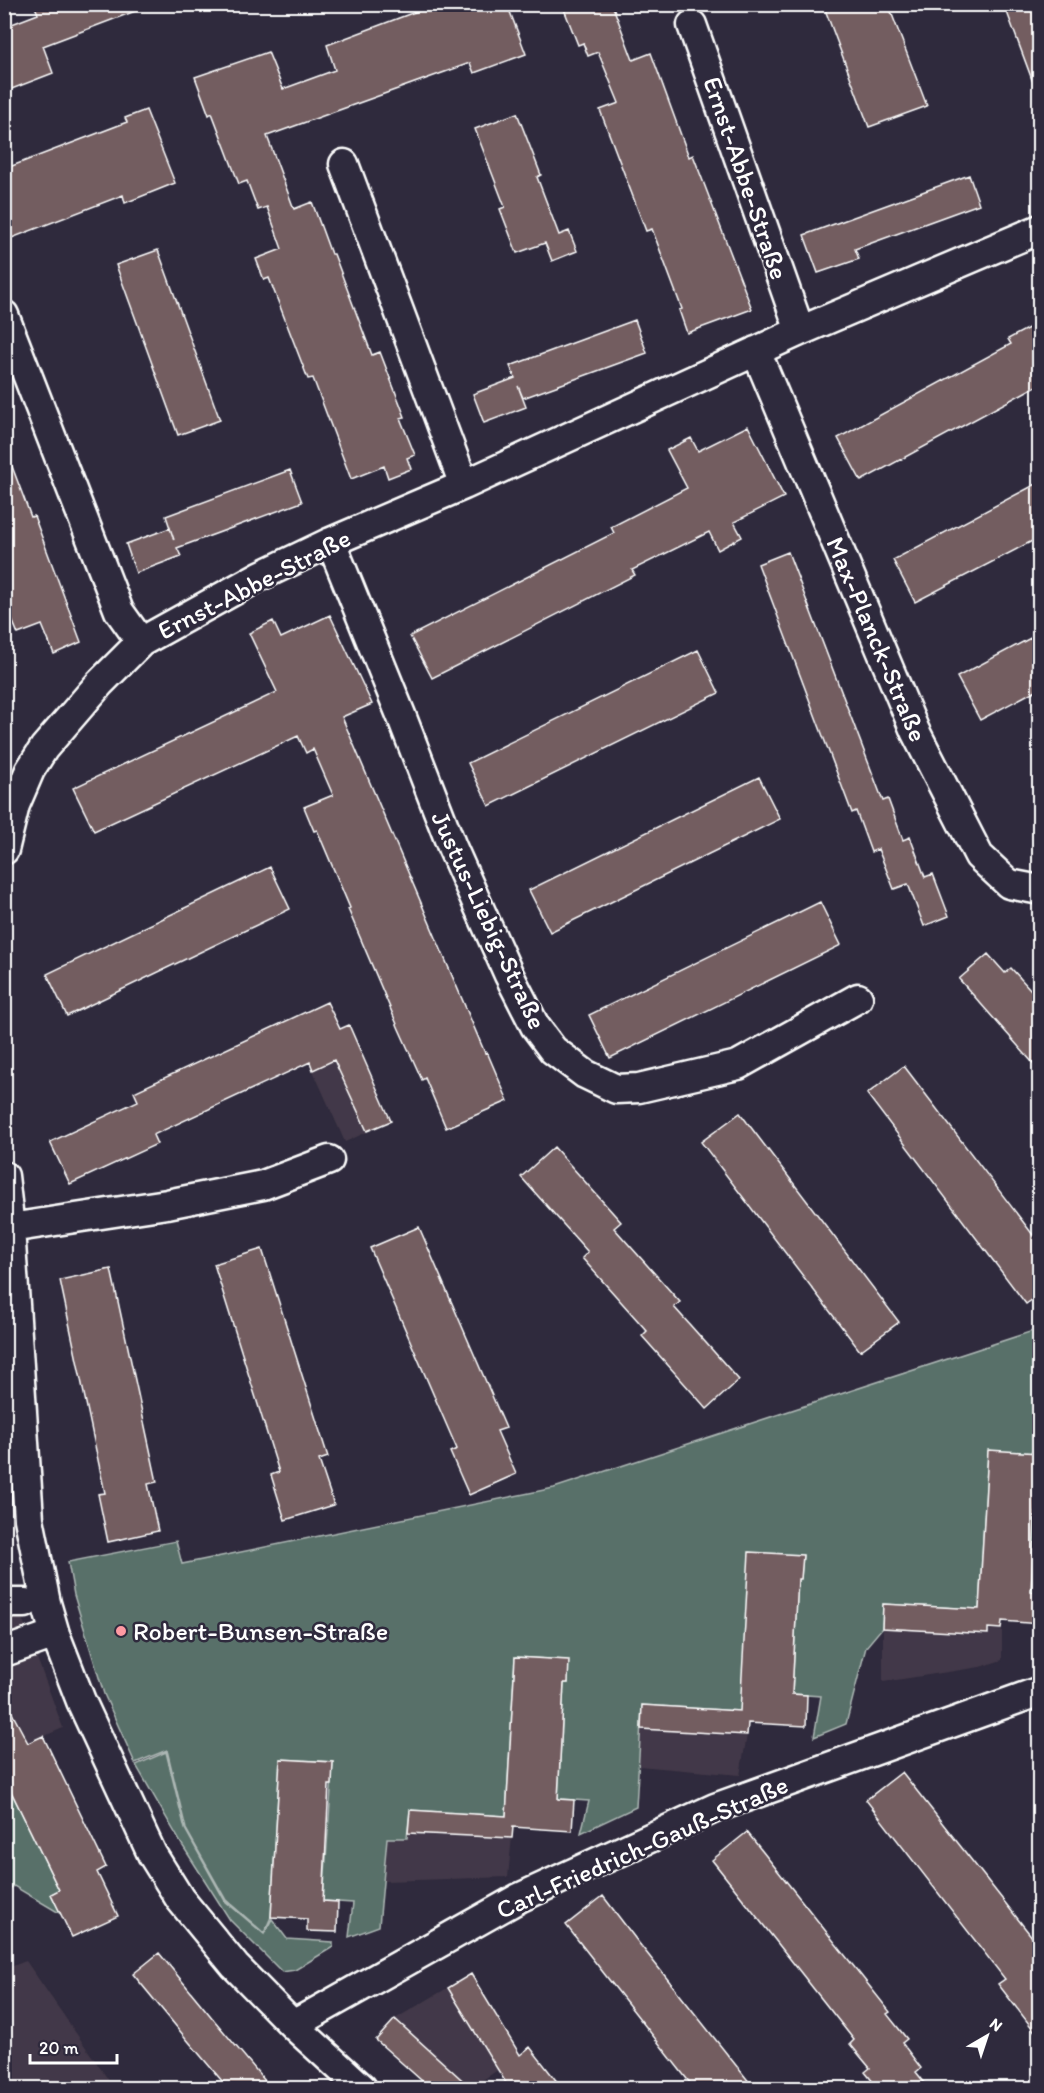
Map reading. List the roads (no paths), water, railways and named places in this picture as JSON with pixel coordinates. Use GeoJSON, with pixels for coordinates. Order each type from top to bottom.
{"type":"FeatureCollection","features":[{"type":"Feature","properties":{"kind":"street","name":"Ernst-Abbe-Straße"},"geometry":{"type":"LineString","coordinates":[[692,25],[800,331]]}},
{"type":"Feature","properties":{"kind":"street"},"geometry":{"type":"LineString","coordinates":[[344,164],[464,485]]}},
{"type":"Feature","properties":{"kind":"street","name":"Ernst-Abbe-Straße"},"geometry":{"type":"LineString","coordinates":[[4,315],[119,610],[141,642],[260,576],[331,542],[464,485],[800,331],[1040,229]]}},
{"type":"Feature","properties":{"kind":"street","name":"Max-Planck-Straße"},"geometry":{"type":"LineString","coordinates":[[756,351],[915,731],[979,856],[1009,884],[1040,890]]}},
{"type":"Feature","properties":{"kind":"street","name":"Justus-Liebig-Straße"},"geometry":{"type":"LineString","coordinates":[[331,542],[452,847],[509,975],[535,1026],[553,1050],[585,1074],[616,1089],[639,1088],[738,1065],[858,998]]}},
{"type":"Feature","properties":{"kind":"street"},"geometry":{"type":"LineString","coordinates":[[4,850],[15,805],[44,747],[100,683],[141,642]]}},
{"type":"Feature","properties":{"kind":"street"},"geometry":{"type":"LineString","coordinates":[[10,1228],[167,1204],[263,1185],[329,1160]]}},
{"type":"Feature","properties":{"kind":"street"},"geometry":{"type":"LineString","coordinates":[[4,1176],[10,1228],[28,1513],[46,1604],[55,1634],[132,1815],[180,1899],[235,1966],[294,2025],[363,2088]]}},
{"type":"Feature","properties":{"kind":"street"},"geometry":{"type":"LineString","coordinates":[[4,1652],[55,1634]]}},
{"type":"Feature","properties":{"kind":"street","name":"Carl-Friedrich-Gauß-Straße"},"geometry":{"type":"LineString","coordinates":[[294,2025],[519,1898],[715,1808],[1040,1691]]}},
{"type":"Feature","properties":{"kind":"place","name":"Robert-Bunsen-Straße"},"geometry":{"type":"Point","coordinates":[121,1631]}}]}
